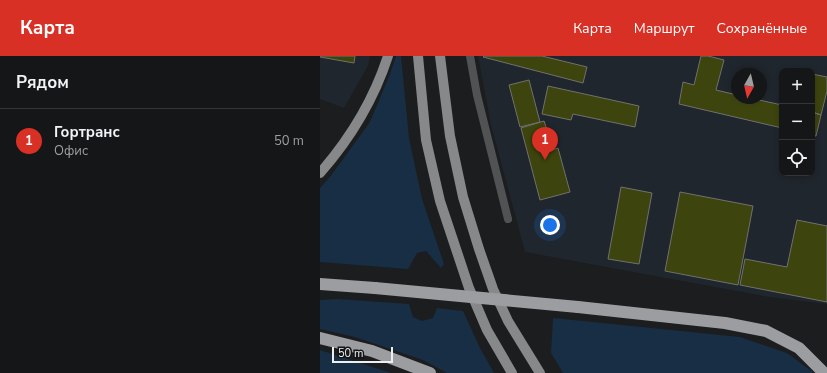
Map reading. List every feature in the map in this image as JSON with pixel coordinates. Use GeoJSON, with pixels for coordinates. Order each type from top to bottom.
{"type":"FeatureCollection","features":[{"type":"Feature","properties":{"kind":"highway"},"geometry":{"type":"LineString","coordinates":[[320,284],[578,307],[725,323],[766,331],[799,348],[824,373]]}},
{"type":"Feature","properties":{"kind":"highway"},"geometry":{"type":"LineString","coordinates":[[320,338],[372,351],[430,373]]}},
{"type":"Feature","properties":{"kind":"main road"},"geometry":{"type":"LineString","coordinates":[[320,173],[338,153],[364,111],[383,72],[388,56]]}},
{"type":"Feature","properties":{"kind":"main road"},"geometry":{"type":"LineString","coordinates":[[418,56],[426,140],[440,201],[469,288],[487,330],[512,373]]}},
{"type":"Feature","properties":{"kind":"main road"},"geometry":{"type":"LineString","coordinates":[[440,56],[450,136],[463,197],[477,242],[493,289],[508,321],[540,373]]}},
{"type":"Feature","properties":{"kind":"lane"},"geometry":{"type":"LineString","coordinates":[[470,56],[477,95],[508,219]]}},
{"type":"Feature","properties":{"kind":"shaded area"},"geometry":{"type":"Polygon","coordinates":[[[320,56],[370,56],[368,66],[344,108],[320,99],[320,56]]]}},
{"type":"Feature","properties":{"kind":"shaded area"},"geometry":{"type":"Polygon","coordinates":[[[396,56],[401,56],[409,138],[422,199],[444,264],[441,268],[426,251],[417,253],[408,269],[320,262],[320,188],[330,177],[370,122],[396,56]]]}},
{"type":"Feature","properties":{"kind":"shaded area"},"geometry":{"type":"Polygon","coordinates":[[[478,56],[827,56],[827,304],[769,297],[525,252],[491,125],[478,56]]]}},
{"type":"Feature","properties":{"kind":"shaded area"},"geometry":{"type":"Polygon","coordinates":[[[338,299],[409,304],[413,317],[422,321],[433,318],[437,308],[463,311],[480,348],[494,373],[447,373],[423,360],[355,337],[320,329],[320,300],[338,299]]]}},
{"type":"Feature","properties":{"kind":"shaded area"},"geometry":{"type":"Polygon","coordinates":[[[553,318],[740,337],[787,353],[814,373],[563,373],[551,353],[553,318]]]}},
{"type":"Feature","properties":{"kind":"shaded area"},"geometry":{"type":"Polygon","coordinates":[[[320,350],[391,373],[320,373],[320,350]]]}},
{"type":"Feature","properties":{"kind":"building"},"geometry":{"type":"Polygon","coordinates":[[[320,56],[355,56],[354,63],[320,56]]]}},
{"type":"Feature","properties":{"kind":"building"},"geometry":{"type":"Polygon","coordinates":[[[542,56],[587,67],[583,83],[483,57],[542,56]]]}},
{"type":"Feature","properties":{"kind":"building"},"geometry":{"type":"Polygon","coordinates":[[[701,56],[724,60],[716,90],[731,94],[731,104],[767,104],[767,102],[779,104],[779,127],[679,104],[683,82],[694,85],[701,56]]]}},
{"type":"Feature","properties":{"kind":"building"},"geometry":{"type":"Polygon","coordinates":[[[815,75],[827,77],[827,91],[821,115],[815,113],[815,75]]]}},
{"type":"Feature","properties":{"kind":"building"},"geometry":{"type":"Polygon","coordinates":[[[529,80],[540,122],[520,127],[509,85],[529,80]]]}},
{"type":"Feature","properties":{"kind":"building"},"geometry":{"type":"Polygon","coordinates":[[[548,86],[639,106],[635,127],[573,114],[571,120],[542,114],[548,86]]]}},
{"type":"Feature","properties":{"kind":"building"},"geometry":{"type":"Polygon","coordinates":[[[815,113],[821,115],[815,136],[815,113]]]}},
{"type":"Feature","properties":{"kind":"building"},"geometry":{"type":"Polygon","coordinates":[[[544,121],[547,130],[544,131],[549,151],[558,148],[570,192],[540,200],[521,128],[544,121]]]}},
{"type":"Feature","properties":{"kind":"building"},"geometry":{"type":"Polygon","coordinates":[[[621,187],[652,193],[639,264],[608,259],[621,187]]]}},
{"type":"Feature","properties":{"kind":"building"},"geometry":{"type":"Polygon","coordinates":[[[680,192],[753,206],[738,285],[665,271],[680,192]]]}},
{"type":"Feature","properties":{"kind":"building"},"geometry":{"type":"Polygon","coordinates":[[[797,220],[827,226],[827,302],[740,285],[745,259],[787,267],[797,220]]]}},
{"type":"Feature","properties":{"kind":"place","name":"Гортранс"},"geometry":{"type":"Point","coordinates":[545,160]}}]}
